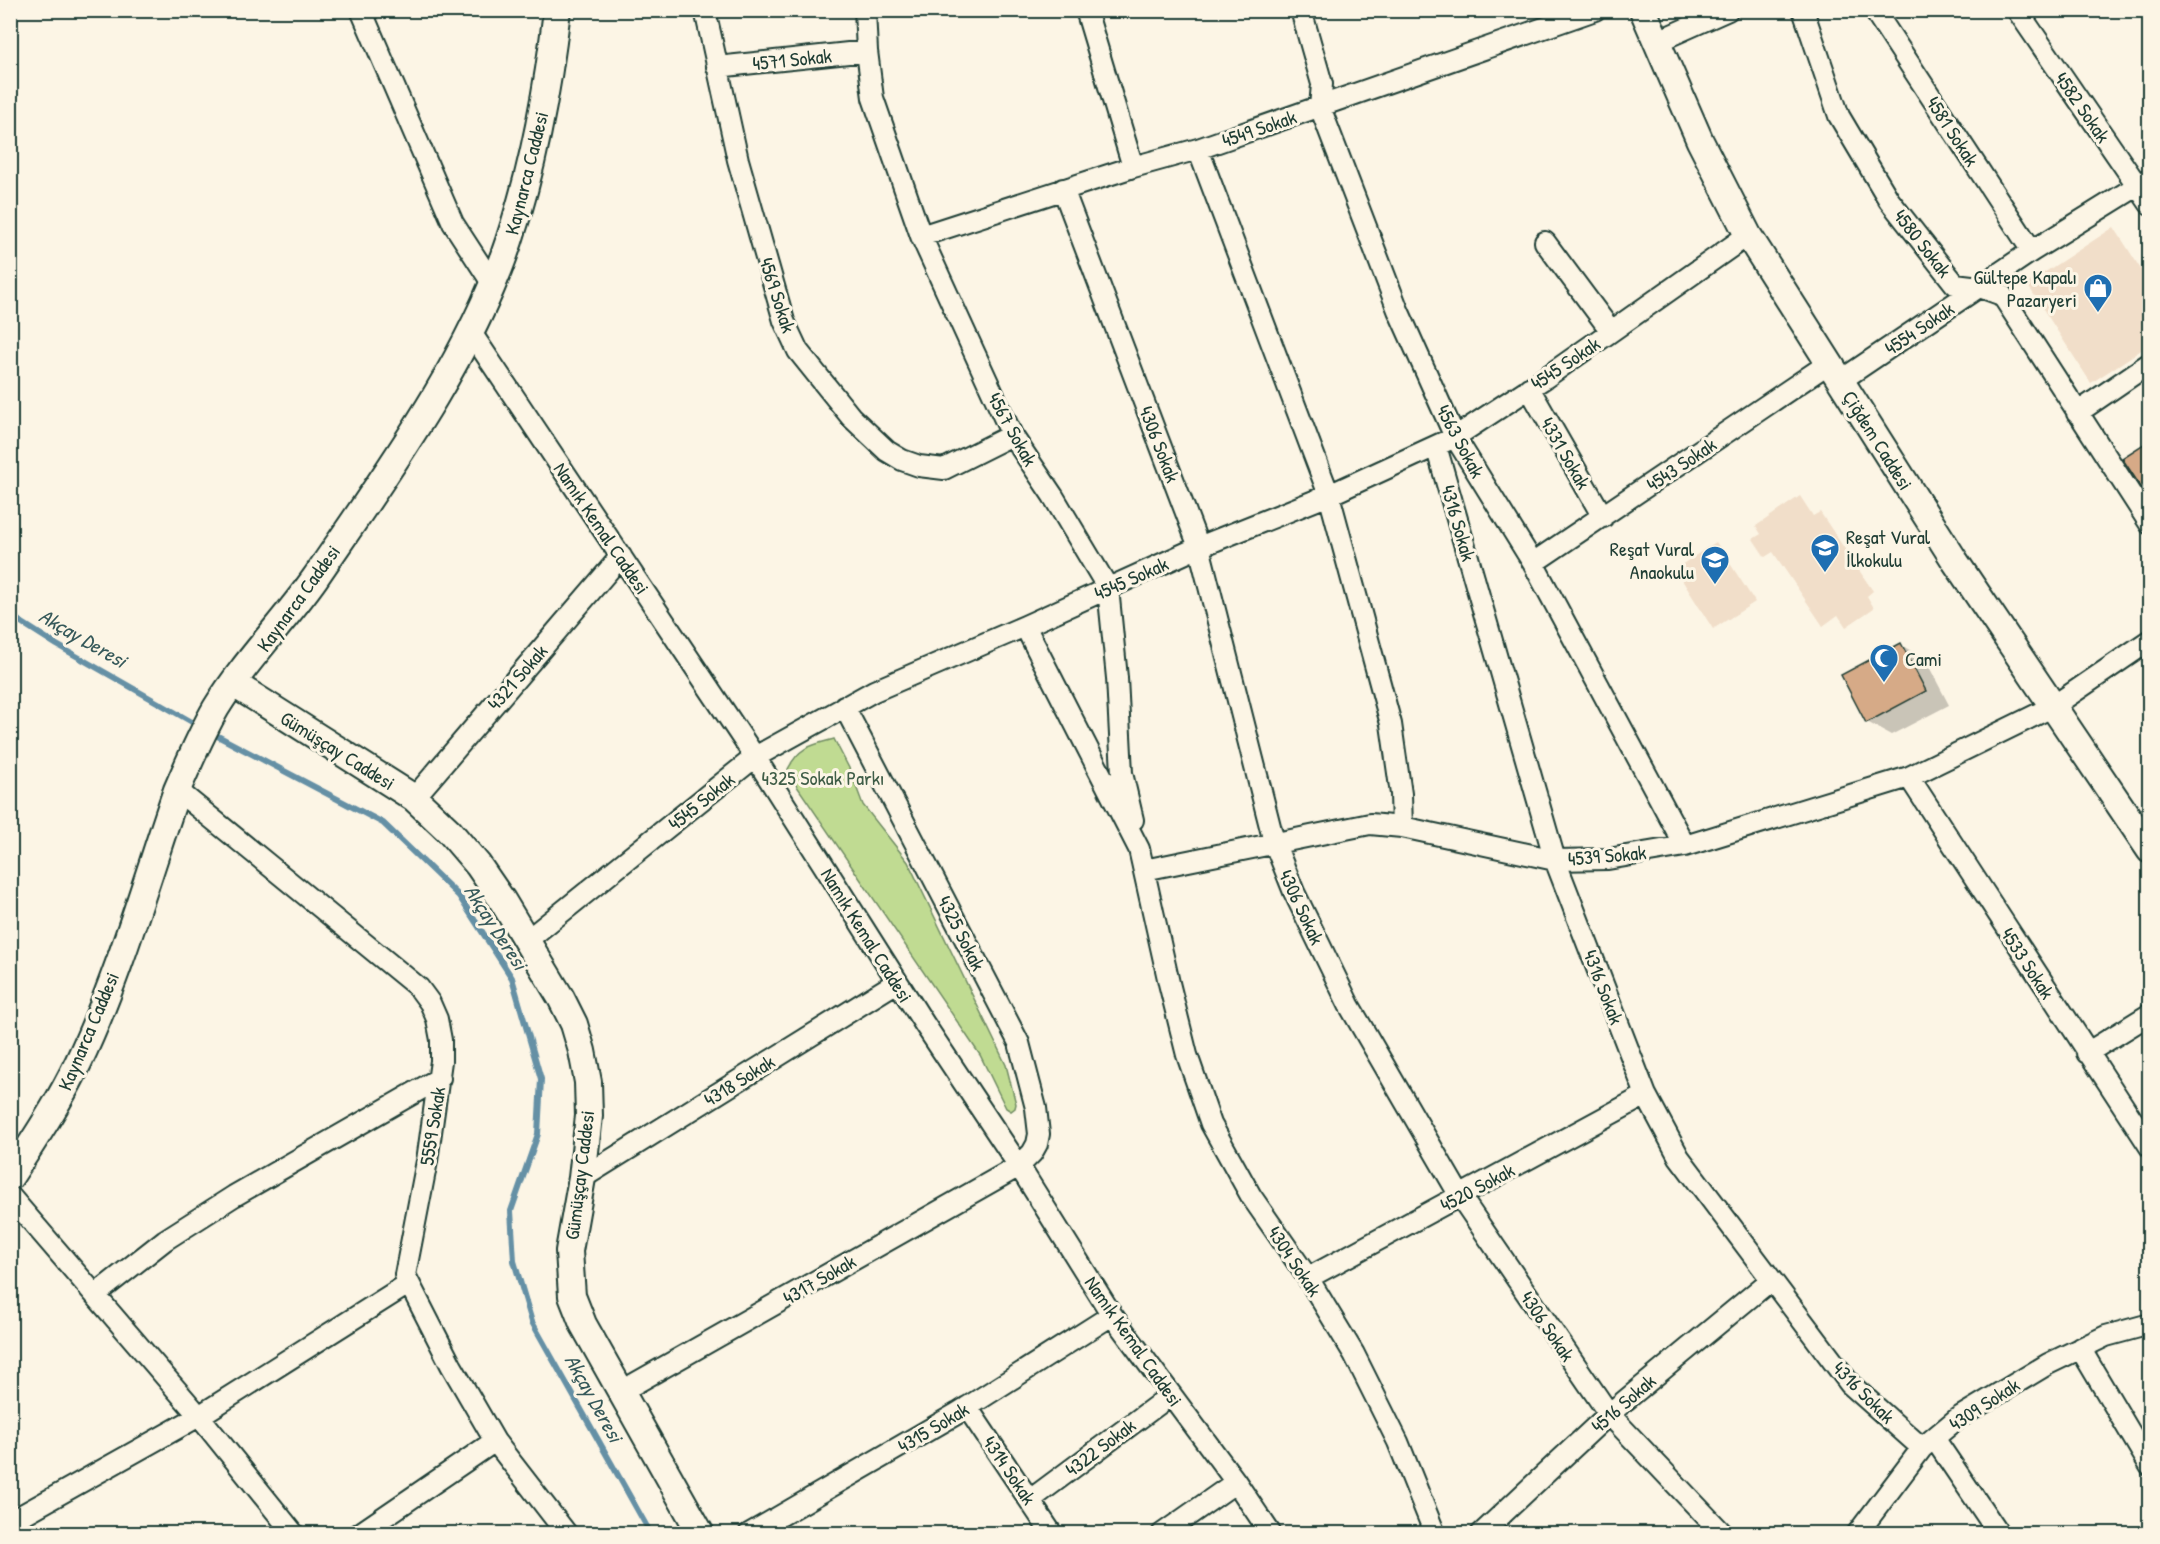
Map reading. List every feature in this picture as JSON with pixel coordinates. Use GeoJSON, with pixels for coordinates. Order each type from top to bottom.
{"type":"FeatureCollection","features":[{"type":"Feature","properties":{"kind":"street"},"geometry":{"type":"LineString","coordinates":[[361,10],[453,223],[492,283]]}},
{"type":"Feature","properties":{"kind":"street","name":"Kaynarca Caddesi"},"geometry":{"type":"LineString","coordinates":[[10,1177],[63,1091],[89,1038],[109,989],[177,790],[189,760],[217,707],[310,584],[398,456],[431,403],[470,332],[508,243],[533,155],[544,100],[557,10]]}},
{"type":"Feature","properties":{"kind":"street","name":"4569 Sokak"},"geometry":{"type":"LineString","coordinates":[[705,10],[738,160],[784,321],[798,351],[851,417],[887,451],[902,460],[919,466],[944,469],[1012,435]]}},
{"type":"Feature","properties":{"kind":"street","name":"4567 Sokak"},"geometry":{"type":"LineString","coordinates":[[865,10],[873,98],[921,236],[1012,435],[1053,496],[1108,588],[1117,678],[1122,773],[1139,849]]}},
{"type":"Feature","properties":{"kind":"street"},"geometry":{"type":"LineString","coordinates":[[1086,10],[1133,167]]}},
{"type":"Feature","properties":{"kind":"street","name":"4563 Sokak"},"geometry":{"type":"LineString","coordinates":[[1301,10],[1322,84],[1320,106],[1398,310],[1455,437],[1533,563],[1685,846]]}},
{"type":"Feature","properties":{"kind":"street","name":"4549 Sokak"},"geometry":{"type":"LineString","coordinates":[[921,236],[1133,167],[1198,149],[1595,10]]}},
{"type":"Feature","properties":{"kind":"street","name":"Çiğdem Caddesi"},"geometry":{"type":"LineString","coordinates":[[1643,10],[1700,141],[1748,235],[1955,561],[2150,850]]}},
{"type":"Feature","properties":{"kind":"street"},"geometry":{"type":"LineString","coordinates":[[1656,42],[1728,10]]}},
{"type":"Feature","properties":{"kind":"street","name":"4580 Sokak"},"geometry":{"type":"LineString","coordinates":[[1803,10],[1839,116],[1889,200],[1955,284],[1980,287],[2002,295],[2150,524]]}},
{"type":"Feature","properties":{"kind":"street","name":"4581 Sokak"},"geometry":{"type":"LineString","coordinates":[[1874,10],[2031,251]]}},
{"type":"Feature","properties":{"kind":"street","name":"4582 Sokak"},"geometry":{"type":"LineString","coordinates":[[2017,10],[2143,182],[2150,204]]}},
{"type":"Feature","properties":{"kind":"street","name":"4571 Sokak"},"geometry":{"type":"LineString","coordinates":[[717,67],[867,51]]}},
{"type":"Feature","properties":{"kind":"street"},"geometry":{"type":"LineString","coordinates":[[1198,149],[1329,495],[1391,724],[1401,794],[1402,827]]}},
{"type":"Feature","properties":{"kind":"street","name":"4554 Sokak"},"geometry":{"type":"LineString","coordinates":[[1835,372],[1980,287],[2031,251],[2143,182]]}},
{"type":"Feature","properties":{"kind":"street","name":"4306 Sokak"},"geometry":{"type":"LineString","coordinates":[[1063,189],[1199,547],[1274,842],[1294,892],[1349,1005],[1460,1196],[1609,1414],[1723,1533]]}},
{"type":"Feature","properties":{"kind":"street","name":"4545 Sokak"},"geometry":{"type":"LineString","coordinates":[[526,941],[755,757],[874,691],[1199,547],[1329,495],[1455,437],[1748,235]]}},
{"type":"Feature","properties":{"kind":"street"},"geometry":{"type":"LineString","coordinates":[[1545,242],[1611,331]]}},
{"type":"Feature","properties":{"kind":"street","name":"Namık Kemal Caddesi"},"geometry":{"type":"LineString","coordinates":[[470,332],[755,757],[897,982],[1019,1166],[1112,1315],[1271,1533]]}},
{"type":"Feature","properties":{"kind":"street"},"geometry":{"type":"LineString","coordinates":[[2077,413],[2150,363]]}},
{"type":"Feature","properties":{"kind":"street","name":"4543 Sokak"},"geometry":{"type":"LineString","coordinates":[[1533,563],[1835,372]]}},
{"type":"Feature","properties":{"kind":"street","name":"4331 Sokak"},"geometry":{"type":"LineString","coordinates":[[1528,388],[1603,517]]}},
{"type":"Feature","properties":{"kind":"street","name":"4316 Sokak"},"geometry":{"type":"LineString","coordinates":[[1436,446],[1555,860],[1646,1095],[1679,1157],[1850,1384],[1928,1443],[1999,1533]]}},
{"type":"Feature","properties":{"kind":"street","name":"4321 Sokak"},"geometry":{"type":"LineString","coordinates":[[414,798],[621,556]]}},
{"type":"Feature","properties":{"kind":"street"},"geometry":{"type":"LineString","coordinates":[[1025,626],[1139,849]]}},
{"type":"Feature","properties":{"kind":"street","name":"4539 Sokak"},"geometry":{"type":"LineString","coordinates":[[1144,870],[1370,824],[1402,827],[1555,860],[1608,859],[1685,846],[1909,777],[2052,707],[2150,640]]}},
{"type":"Feature","properties":{"kind":"street","name":"Gümüşçay Caddesi"},"geometry":{"type":"LineString","coordinates":[[234,684],[414,798],[478,865],[561,998],[574,1024],[588,1082],[589,1116],[582,1178],[569,1251],[572,1296],[583,1324],[620,1392],[701,1533]]}},
{"type":"Feature","properties":{"kind":"street","name":"4325 Sokak"},"geometry":{"type":"LineString","coordinates":[[844,706],[1019,1043],[1034,1097],[1039,1134],[1032,1153],[1019,1166]]}},
{"type":"Feature","properties":{"kind":"street","name":"4533 Sokak"},"geometry":{"type":"LineString","coordinates":[[1909,777],[2150,1148]]}},
{"type":"Feature","properties":{"kind":"street","name":"5559 Sokak"},"geometry":{"type":"LineString","coordinates":[[177,790],[419,987],[430,1004],[437,1019],[441,1040],[440,1078],[405,1275],[451,1365],[495,1441],[567,1533]]}},
{"type":"Feature","properties":{"kind":"street","name":"4304 Sokak"},"geometry":{"type":"LineString","coordinates":[[1139,849],[1187,1055],[1210,1124],[1251,1196],[1308,1278],[1364,1373],[1398,1442],[1436,1533]]}},
{"type":"Feature","properties":{"kind":"street","name":"4318 Sokak"},"geometry":{"type":"LineString","coordinates":[[582,1178],[897,982]]}},
{"type":"Feature","properties":{"kind":"street"},"geometry":{"type":"LineString","coordinates":[[2087,1053],[2150,1014]]}},
{"type":"Feature","properties":{"kind":"street"},"geometry":{"type":"LineString","coordinates":[[95,1295],[165,1240],[234,1196],[440,1078]]}},
{"type":"Feature","properties":{"kind":"street","name":"4520 Sokak"},"geometry":{"type":"LineString","coordinates":[[1308,1278],[1646,1095]]}},
{"type":"Feature","properties":{"kind":"street","name":"4317 Sokak"},"geometry":{"type":"LineString","coordinates":[[620,1392],[1019,1166]]}},
{"type":"Feature","properties":{"kind":"street"},"geometry":{"type":"LineString","coordinates":[[10,1196],[200,1416],[294,1533]]}},
{"type":"Feature","properties":{"kind":"street","name":"4516 Sokak"},"geometry":{"type":"LineString","coordinates":[[1481,1533],[1609,1414],[1771,1280]]}},
{"type":"Feature","properties":{"kind":"street"},"geometry":{"type":"LineString","coordinates":[[12,1519],[200,1416],[408,1284]]}},
{"type":"Feature","properties":{"kind":"street","name":"4315 Sokak"},"geometry":{"type":"LineString","coordinates":[[749,1533],[967,1407],[1112,1315]]}},
{"type":"Feature","properties":{"kind":"street","name":"4309 Sokak"},"geometry":{"type":"LineString","coordinates":[[1857,1533],[1928,1443],[1958,1418],[2048,1364],[2080,1348],[2106,1336],[2150,1324]]}},
{"type":"Feature","properties":{"kind":"street"},"geometry":{"type":"LineString","coordinates":[[2080,1348],[2150,1466]]}},
{"type":"Feature","properties":{"kind":"street","name":"4322 Sokak"},"geometry":{"type":"LineString","coordinates":[[1030,1500],[1171,1395]]}},
{"type":"Feature","properties":{"kind":"street","name":"4314 Sokak"},"geometry":{"type":"LineString","coordinates":[[967,1407],[1052,1533]]}},
{"type":"Feature","properties":{"kind":"street"},"geometry":{"type":"LineString","coordinates":[[359,1533],[495,1441]]}},
{"type":"Feature","properties":{"kind":"street"},"geometry":{"type":"LineString","coordinates":[[1162,1533],[1236,1482]]}},
{"type":"Feature","properties":{"kind":"shaded area","name":"Gültepe Kapalı Pazaryeri"},"geometry":{"type":"Polygon","coordinates":[[[2114,227],[2149,282],[2149,345],[2091,383],[2027,284],[2114,227]]]}},
{"type":"Feature","properties":{"kind":"shaded area","name":"Reşat Vural İlkokulu"},"geometry":{"type":"Polygon","coordinates":[[[1800,496],[1813,516],[1820,512],[1873,591],[1867,596],[1874,608],[1846,627],[1838,615],[1823,626],[1773,552],[1765,557],[1753,539],[1761,534],[1756,526],[1800,496]]]}},
{"type":"Feature","properties":{"kind":"shaded area","name":"Reşat Vural Anaokulu"},"geometry":{"type":"Polygon","coordinates":[[[1716,542],[1755,602],[1713,629],[1675,569],[1716,542]]]}},
{"type":"Feature","properties":{"kind":"green space","name":"4325 Sokak Parkı"},"geometry":{"type":"Polygon","coordinates":[[[834,739],[850,770],[863,805],[908,862],[1006,1065],[1016,1104],[1011,1111],[1006,1108],[980,1055],[790,776],[788,769],[801,751],[812,745],[834,739]]]}},
{"type":"Feature","properties":{"kind":"building"},"geometry":{"type":"Polygon","coordinates":[[[2150,440],[2150,501],[2122,458],[2150,440]]]}},
{"type":"Feature","properties":{"kind":"building","name":"Cami"},"geometry":{"type":"Polygon","coordinates":[[[1901,643],[1926,691],[1866,723],[1841,675],[1901,643]]]}},
{"type":"Feature","properties":{"kind":"waterway","name":"Akçay Deresi"},"geometry":{"type":"LineString","coordinates":[[10,615],[57,645],[199,726]]}},
{"type":"Feature","properties":{"kind":"waterway","name":"Akçay Deresi"},"geometry":{"type":"LineString","coordinates":[[210,732],[383,823],[459,896],[512,978],[541,1079],[538,1134],[511,1211],[514,1261],[532,1322],[651,1534]]}},
{"type":"Feature","properties":{"kind":"place","name":"Gültepe Kapalı Pazaryeri"},"geometry":{"type":"Point","coordinates":[2098,314]}},
{"type":"Feature","properties":{"kind":"place","name":"Reşat Vural İlkokulu"},"geometry":{"type":"Point","coordinates":[1825,574]}},
{"type":"Feature","properties":{"kind":"place","name":"Reşat Vural Anaokulu"},"geometry":{"type":"Point","coordinates":[1715,586]}},
{"type":"Feature","properties":{"kind":"place","name":"Cami"},"geometry":{"type":"Point","coordinates":[1884,684]}}]}
